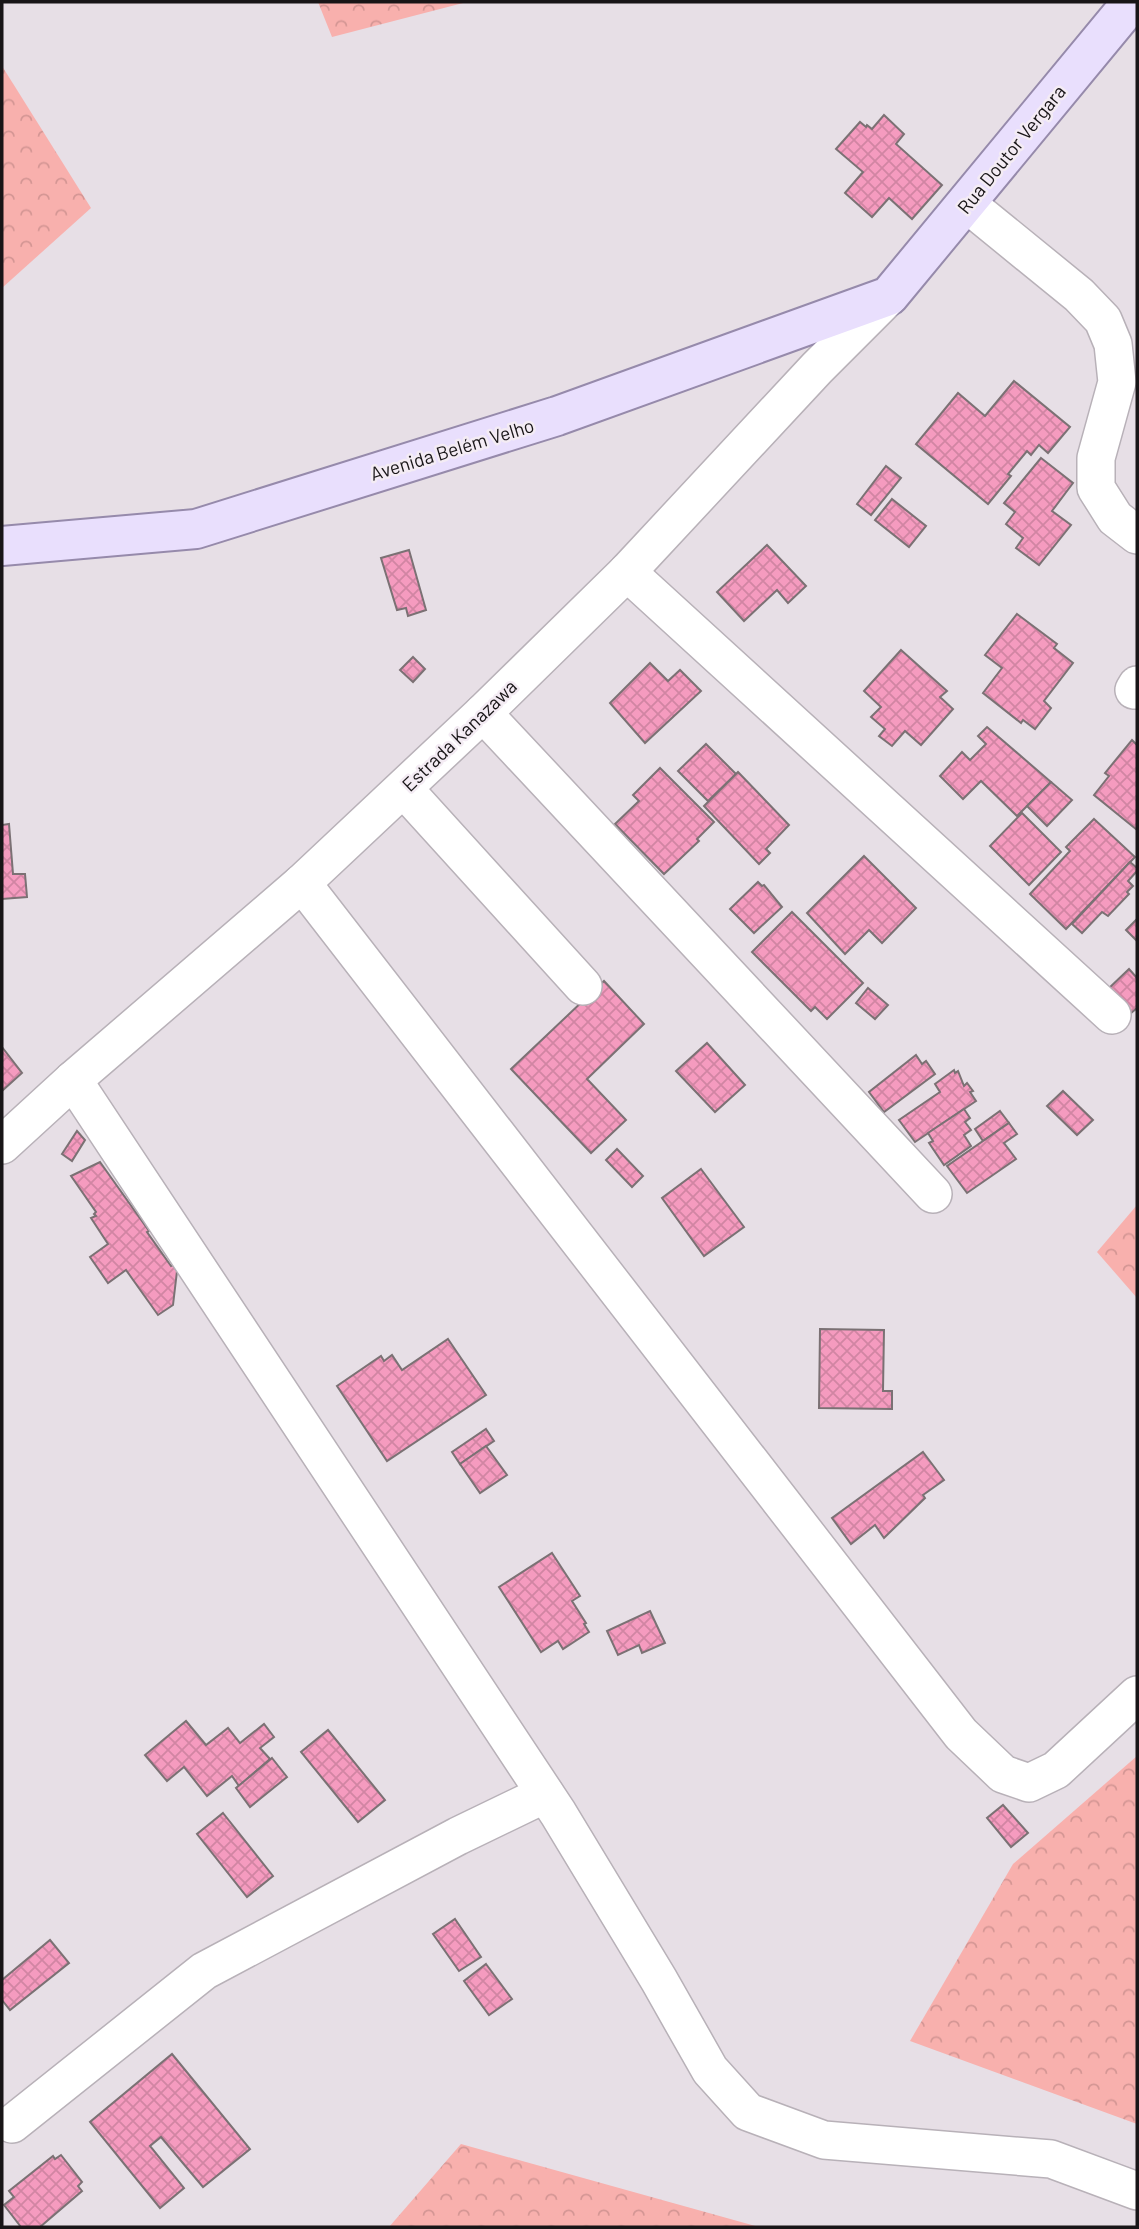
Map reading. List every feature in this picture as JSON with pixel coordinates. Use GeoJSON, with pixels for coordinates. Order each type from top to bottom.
{"type":"FeatureCollection","features":[{"type":"Feature","properties":{"kind":"main road","name":"Rua Doutor Vergara"},"geometry":{"type":"LineString","coordinates":[[889,296],[1131,12]]}},
{"type":"Feature","properties":{"kind":"main road","name":"Avenida Belém Velho"},"geometry":{"type":"LineString","coordinates":[[2,546],[196,529],[557,416],[889,296]]}},
{"type":"Feature","properties":{"kind":"street"},"geometry":{"type":"LineString","coordinates":[[966,203],[1079,295],[1103,320],[1113,344],[1117,382],[1096,458],[1096,488],[1115,518],[1137,535]]}},
{"type":"Feature","properties":{"kind":"street","name":"Estrada Kanazawa"},"geometry":{"type":"LineString","coordinates":[[2,1145],[73,1080],[302,883],[404,789],[627,572],[817,368],[889,296]]}},
{"type":"Feature","properties":{"kind":"street"},"geometry":{"type":"LineString","coordinates":[[627,572],[1112,1015]]}},
{"type":"Feature","properties":{"kind":"street"},"geometry":{"type":"LineString","coordinates":[[483,713],[933,1194]]}},
{"type":"Feature","properties":{"kind":"street"},"geometry":{"type":"LineString","coordinates":[[404,789],[583,986]]}},
{"type":"Feature","properties":{"kind":"street"},"geometry":{"type":"LineString","coordinates":[[302,883],[961,1734],[1003,1774],[1029,1783],[1056,1770],[1137,1695]]}},
{"type":"Feature","properties":{"kind":"street"},"geometry":{"type":"LineString","coordinates":[[73,1080],[545,1794],[659,1980],[710,2070],[748,2112],[824,2140],[1051,2159],[1137,2191]]}},
{"type":"Feature","properties":{"kind":"street"},"geometry":{"type":"LineString","coordinates":[[12,2124],[204,1971],[458,1836],[545,1794]]}},
{"type":"Feature","properties":{"kind":"green space"},"geometry":{"type":"Polygon","coordinates":[[[318,2],[467,2],[332,37],[318,2]]]}},
{"type":"Feature","properties":{"kind":"green space"},"geometry":{"type":"Polygon","coordinates":[[[2,66],[91,208],[2,288],[2,66]]]}},
{"type":"Feature","properties":{"kind":"green space"},"geometry":{"type":"Polygon","coordinates":[[[1137,1205],[1137,1298],[1097,1252],[1137,1205]]]}},
{"type":"Feature","properties":{"kind":"green space"},"geometry":{"type":"Polygon","coordinates":[[[1137,1756],[1137,2124],[910,2041],[1013,1864],[1137,1756]]]}},
{"type":"Feature","properties":{"kind":"green space"},"geometry":{"type":"Polygon","coordinates":[[[461,2144],[759,2227],[389,2227],[461,2144]]]}},
{"type":"Feature","properties":{"kind":"building"},"geometry":{"type":"Polygon","coordinates":[[[884,115],[904,134],[896,144],[942,185],[912,219],[889,198],[872,217],[845,193],[863,172],[836,149],[860,122],[872,129],[884,115]]]}},
{"type":"Feature","properties":{"kind":"building"},"geometry":{"type":"Polygon","coordinates":[[[1014,381],[1070,427],[1048,453],[1039,445],[1031,455],[1027,451],[988,504],[916,444],[958,393],[985,416],[1014,381]]]}},
{"type":"Feature","properties":{"kind":"building"},"geometry":{"type":"Polygon","coordinates":[[[1041,458],[1073,483],[1052,511],[1071,525],[1039,565],[1016,548],[1023,538],[1006,524],[1015,512],[1004,503],[1041,458]]]}},
{"type":"Feature","properties":{"kind":"building"},"geometry":{"type":"Polygon","coordinates":[[[886,466],[901,478],[871,515],[857,504],[886,466]]]}},
{"type":"Feature","properties":{"kind":"building"},"geometry":{"type":"Polygon","coordinates":[[[892,499],[926,526],[909,547],[875,520],[892,499]]]}},
{"type":"Feature","properties":{"kind":"building"},"geometry":{"type":"Polygon","coordinates":[[[767,545],[806,586],[788,603],[777,590],[744,621],[717,592],[767,545]]]}},
{"type":"Feature","properties":{"kind":"building"},"geometry":{"type":"Polygon","coordinates":[[[409,550],[426,610],[408,616],[406,608],[397,610],[381,558],[409,550]]]}},
{"type":"Feature","properties":{"kind":"building"},"geometry":{"type":"Polygon","coordinates":[[[1017,614],[1057,644],[1054,648],[1073,663],[1044,701],[1051,708],[1035,729],[1023,720],[1021,723],[983,693],[1002,668],[985,655],[1017,614]]]}},
{"type":"Feature","properties":{"kind":"building"},"geometry":{"type":"Polygon","coordinates":[[[901,650],[947,691],[940,697],[953,709],[921,745],[905,731],[892,746],[879,736],[885,729],[871,717],[881,707],[864,691],[901,650]]]}},
{"type":"Feature","properties":{"kind":"building"},"geometry":{"type":"Polygon","coordinates":[[[413,657],[425,669],[413,682],[400,670],[413,657]]]}},
{"type":"Feature","properties":{"kind":"building"},"geometry":{"type":"Polygon","coordinates":[[[650,663],[668,681],[680,670],[701,691],[645,743],[610,703],[650,663]]]}},
{"type":"Feature","properties":{"kind":"building"},"geometry":{"type":"Polygon","coordinates":[[[987,727],[1051,782],[1017,816],[981,781],[963,799],[940,776],[962,752],[970,760],[986,744],[978,736],[987,727]]]}},
{"type":"Feature","properties":{"kind":"building"},"geometry":{"type":"Polygon","coordinates":[[[1132,740],[1137,745],[1137,830],[1094,795],[1109,776],[1105,773],[1132,740]]]}},
{"type":"Feature","properties":{"kind":"building"},"geometry":{"type":"Polygon","coordinates":[[[706,744],[736,774],[708,801],[678,771],[706,744]]]}},
{"type":"Feature","properties":{"kind":"building"},"geometry":{"type":"Polygon","coordinates":[[[660,768],[714,822],[697,839],[699,841],[664,874],[615,824],[639,801],[633,795],[660,768]]]}},
{"type":"Feature","properties":{"kind":"building"},"geometry":{"type":"Polygon","coordinates":[[[738,772],[789,825],[766,849],[770,853],[759,864],[704,806],[738,772]]]}},
{"type":"Feature","properties":{"kind":"building"},"geometry":{"type":"Polygon","coordinates":[[[1051,782],[1072,800],[1047,826],[1027,806],[1051,782]]]}},
{"type":"Feature","properties":{"kind":"building"},"geometry":{"type":"Polygon","coordinates":[[[1022,813],[1061,852],[1029,885],[990,846],[1022,813]]]}},
{"type":"Feature","properties":{"kind":"building"},"geometry":{"type":"Polygon","coordinates":[[[1094,819],[1135,857],[1066,929],[1030,894],[1070,851],[1066,847],[1094,819]]]}},
{"type":"Feature","properties":{"kind":"building"},"geometry":{"type":"Polygon","coordinates":[[[9,824],[13,874],[25,874],[27,897],[2,899],[2,825],[9,824]]]}},
{"type":"Feature","properties":{"kind":"building"},"geometry":{"type":"Polygon","coordinates":[[[864,856],[916,908],[882,943],[869,930],[845,954],[807,913],[864,856]]]}},
{"type":"Feature","properties":{"kind":"building"},"geometry":{"type":"Polygon","coordinates":[[[1130,862],[1137,871],[1128,881],[1133,886],[1127,892],[1129,894],[1108,916],[1102,912],[1082,933],[1072,924],[1130,862]]]}},
{"type":"Feature","properties":{"kind":"building"},"geometry":{"type":"Polygon","coordinates":[[[758,882],[764,885],[782,907],[754,933],[730,909],[758,882]]]}},
{"type":"Feature","properties":{"kind":"building"},"geometry":{"type":"Polygon","coordinates":[[[792,912],[863,983],[827,1019],[815,1007],[811,1011],[752,952],[792,912]]]}},
{"type":"Feature","properties":{"kind":"building"},"geometry":{"type":"Polygon","coordinates":[[[1137,919],[1137,941],[1126,930],[1137,919]]]}},
{"type":"Feature","properties":{"kind":"building"},"geometry":{"type":"Polygon","coordinates":[[[1129,969],[1137,978],[1137,1008],[1130,1014],[1107,990],[1129,969]]]}},
{"type":"Feature","properties":{"kind":"building"},"geometry":{"type":"Polygon","coordinates":[[[604,981],[644,1024],[587,1079],[626,1120],[591,1153],[511,1069],[604,981]]]}},
{"type":"Feature","properties":{"kind":"building"},"geometry":{"type":"Polygon","coordinates":[[[868,988],[888,1005],[875,1019],[856,1003],[868,988]]]}},
{"type":"Feature","properties":{"kind":"building"},"geometry":{"type":"Polygon","coordinates":[[[707,1043],[745,1085],[715,1112],[676,1071],[707,1043]]]}},
{"type":"Feature","properties":{"kind":"building"},"geometry":{"type":"Polygon","coordinates":[[[2,1047],[22,1073],[2,1091],[2,1047]]]}},
{"type":"Feature","properties":{"kind":"building"},"geometry":{"type":"Polygon","coordinates":[[[916,1055],[922,1064],[926,1061],[935,1074],[884,1112],[869,1092],[916,1055]]]}},
{"type":"Feature","properties":{"kind":"building"},"geometry":{"type":"Polygon","coordinates":[[[954,1070],[955,1073],[958,1071],[964,1086],[967,1083],[973,1091],[970,1092],[976,1101],[915,1142],[899,1120],[940,1092],[935,1084],[954,1070]]]}},
{"type":"Feature","properties":{"kind":"building"},"geometry":{"type":"Polygon","coordinates":[[[1063,1091],[1093,1120],[1077,1135],[1047,1106],[1063,1091]]]}},
{"type":"Feature","properties":{"kind":"building"},"geometry":{"type":"Polygon","coordinates":[[[964,1109],[970,1118],[965,1122],[971,1130],[964,1135],[971,1146],[944,1165],[929,1143],[933,1141],[928,1133],[964,1109]]]}},
{"type":"Feature","properties":{"kind":"building"},"geometry":{"type":"Polygon","coordinates":[[[1000,1111],[1009,1123],[983,1141],[975,1129],[1000,1111]]]}},
{"type":"Feature","properties":{"kind":"building"},"geometry":{"type":"Polygon","coordinates":[[[1009,1123],[1017,1134],[1004,1143],[1016,1159],[967,1193],[947,1166],[1009,1123]]]}},
{"type":"Feature","properties":{"kind":"building"},"geometry":{"type":"Polygon","coordinates":[[[77,1131],[85,1140],[72,1161],[62,1154],[77,1131]]]}},
{"type":"Feature","properties":{"kind":"building"},"geometry":{"type":"Polygon","coordinates":[[[617,1149],[643,1176],[632,1187],[606,1160],[617,1149]]]}},
{"type":"Feature","properties":{"kind":"building"},"geometry":{"type":"Polygon","coordinates":[[[100,1162],[177,1271],[173,1305],[158,1315],[126,1270],[108,1283],[90,1257],[108,1244],[91,1218],[96,1216],[96,1212],[71,1176],[100,1162]]]}},
{"type":"Feature","properties":{"kind":"building"},"geometry":{"type":"Polygon","coordinates":[[[701,1169],[744,1227],[704,1256],[662,1198],[701,1169]]]}},
{"type":"Feature","properties":{"kind":"building"},"geometry":{"type":"Polygon","coordinates":[[[820,1329],[884,1330],[883,1391],[892,1391],[892,1409],[819,1408],[820,1329]]]}},
{"type":"Feature","properties":{"kind":"building"},"geometry":{"type":"Polygon","coordinates":[[[448,1339],[486,1395],[387,1461],[337,1386],[381,1356],[384,1361],[392,1355],[402,1370],[448,1339]]]}},
{"type":"Feature","properties":{"kind":"building"},"geometry":{"type":"Polygon","coordinates":[[[486,1429],[494,1441],[460,1464],[452,1452],[486,1429]]]}},
{"type":"Feature","properties":{"kind":"building"},"geometry":{"type":"Polygon","coordinates":[[[486,1446],[507,1475],[480,1493],[460,1464],[486,1446]]]}},
{"type":"Feature","properties":{"kind":"building"},"geometry":{"type":"Polygon","coordinates":[[[923,1452],[944,1480],[923,1495],[925,1498],[884,1538],[875,1525],[851,1544],[832,1518],[923,1452]]]}},
{"type":"Feature","properties":{"kind":"building"},"geometry":{"type":"Polygon","coordinates":[[[552,1553],[580,1596],[572,1601],[589,1632],[563,1649],[558,1641],[541,1652],[499,1587],[552,1553]]]}},
{"type":"Feature","properties":{"kind":"building"},"geometry":{"type":"Polygon","coordinates":[[[650,1611],[665,1643],[642,1653],[639,1645],[618,1655],[607,1631],[650,1611]]]}},
{"type":"Feature","properties":{"kind":"building"},"geometry":{"type":"Polygon","coordinates":[[[186,1721],[206,1745],[228,1728],[240,1743],[264,1724],[274,1737],[260,1748],[270,1759],[239,1786],[232,1776],[207,1796],[184,1767],[167,1781],[145,1755],[186,1721]]]}},
{"type":"Feature","properties":{"kind":"building"},"geometry":{"type":"Polygon","coordinates":[[[328,1730],[385,1800],[358,1822],[301,1752],[328,1730]]]}},
{"type":"Feature","properties":{"kind":"building"},"geometry":{"type":"Polygon","coordinates":[[[272,1758],[287,1777],[250,1807],[236,1788],[272,1758]]]}},
{"type":"Feature","properties":{"kind":"building"},"geometry":{"type":"Polygon","coordinates":[[[1003,1805],[1028,1833],[1011,1847],[987,1818],[1003,1805]]]}},
{"type":"Feature","properties":{"kind":"building"},"geometry":{"type":"Polygon","coordinates":[[[223,1813],[273,1876],[247,1897],[197,1834],[223,1813]]]}},
{"type":"Feature","properties":{"kind":"building"},"geometry":{"type":"Polygon","coordinates":[[[455,1919],[481,1957],[459,1971],[433,1934],[455,1919]]]}},
{"type":"Feature","properties":{"kind":"building"},"geometry":{"type":"Polygon","coordinates":[[[50,1940],[69,1963],[10,2010],[2,2000],[2,1980],[50,1940]]]}},
{"type":"Feature","properties":{"kind":"building"},"geometry":{"type":"Polygon","coordinates":[[[486,1964],[512,1999],[489,2015],[464,1981],[486,1964]]]}},
{"type":"Feature","properties":{"kind":"building"},"geometry":{"type":"Polygon","coordinates":[[[172,2054],[250,2149],[203,2187],[161,2137],[150,2146],[184,2188],[160,2208],[90,2122],[172,2054]]]}},
{"type":"Feature","properties":{"kind":"building"},"geometry":{"type":"Polygon","coordinates":[[[61,2155],[82,2182],[78,2186],[82,2191],[40,2227],[21,2227],[4,2205],[14,2197],[9,2191],[53,2156],[55,2159],[61,2155]]]}}]}
